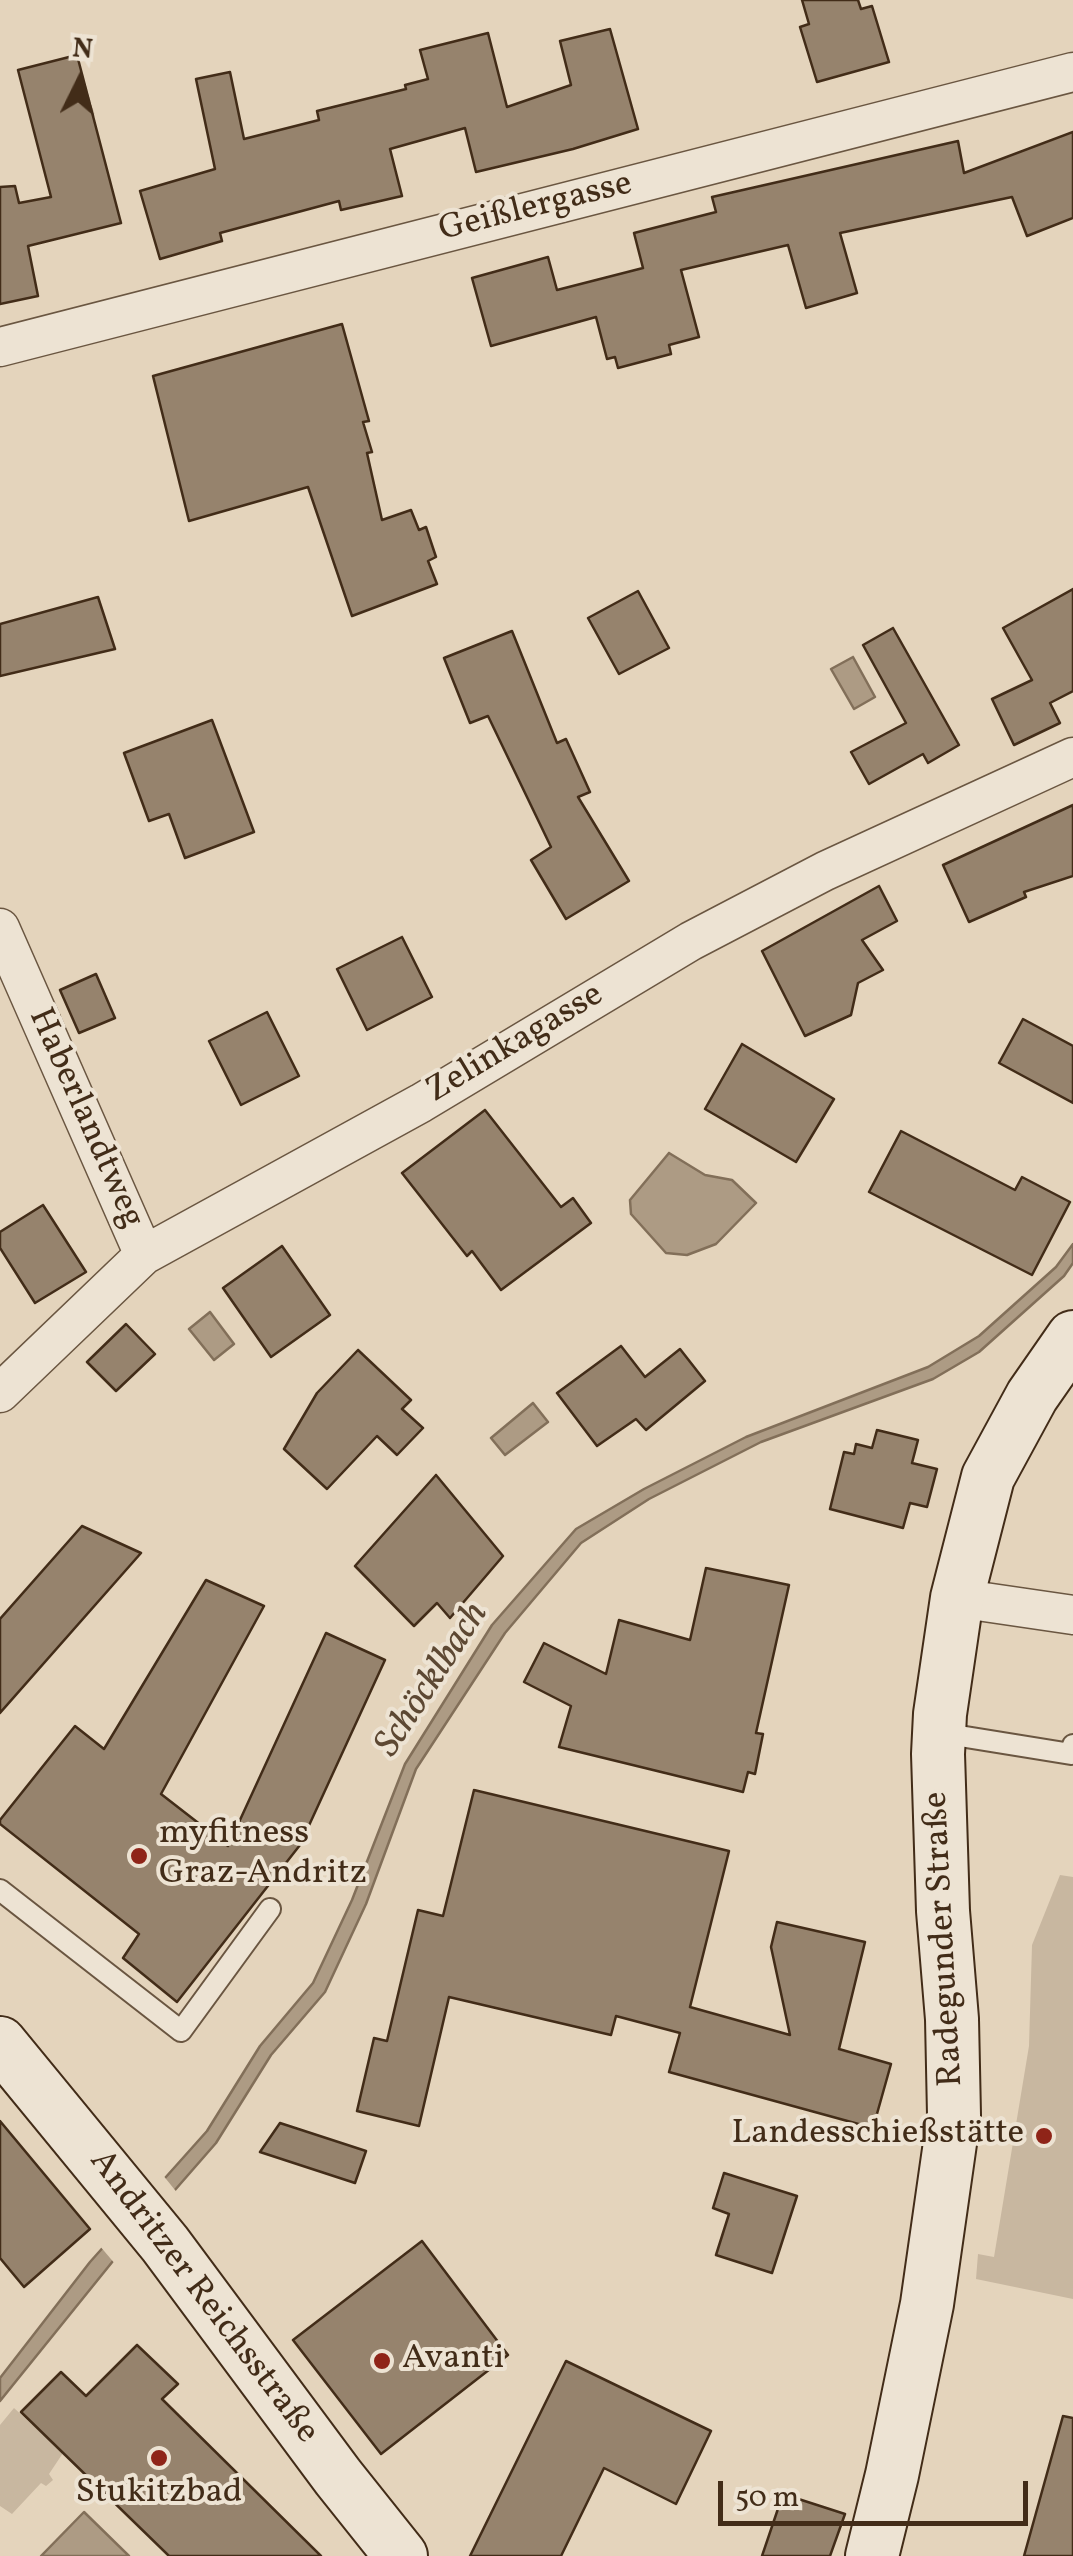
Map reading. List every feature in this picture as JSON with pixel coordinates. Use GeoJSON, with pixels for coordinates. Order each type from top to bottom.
{"type":"FeatureCollection","features":[{"type":"Feature","properties":{"kind":"main road","name":"Radegunder Straße"},"geometry":{"type":"LineString","coordinates":[[872,2556],[927,2304],[954,2115],[952,2019],[942,1912],[940,1733],[957,1598],[988,1477],[1032,1396],[1073,1337]]}},
{"type":"Feature","properties":{"kind":"main road","name":"Andritzer Reichsstraße"},"geometry":{"type":"LineString","coordinates":[[0,2043],[126,2194],[402,2556]]}},
{"type":"Feature","properties":{"kind":"street","name":"Geißlergasse"},"geometry":{"type":"LineString","coordinates":[[0,346],[1073,72]]}},
{"type":"Feature","properties":{"kind":"street","name":"Zelinkagasse"},"geometry":{"type":"LineString","coordinates":[[0,1393],[144,1255],[421,1102],[691,940],[826,871],[1073,758]]}},
{"type":"Feature","properties":{"kind":"street","name":"Haberlandtweg"},"geometry":{"type":"LineString","coordinates":[[0,931],[144,1255]]}},
{"type":"Feature","properties":{"kind":"street"},"geometry":{"type":"LineString","coordinates":[[957,1598],[1073,1615]]}},
{"type":"Feature","properties":{"kind":"lane"},"geometry":{"type":"LineString","coordinates":[[940,1733],[1072,1754],[1073,1745]]}},
{"type":"Feature","properties":{"kind":"lane"},"geometry":{"type":"LineString","coordinates":[[0,1890],[181,2031],[270,1909]]}},
{"type":"Feature","properties":{"kind":"shaded area"},"geometry":{"type":"Polygon","coordinates":[[[853,657],[875,697],[854,709],[831,669],[853,657]]]}},
{"type":"Feature","properties":{"kind":"shaded area"},"geometry":{"type":"Polygon","coordinates":[[[669,1153],[705,1175],[732,1180],[756,1203],[716,1244],[687,1255],[666,1253],[631,1214],[630,1200],[669,1153]]]}},
{"type":"Feature","properties":{"kind":"shaded area","name":"Schöcklbach"},"geometry":{"type":"Polygon","coordinates":[[[1073,1244],[1073,1263],[1064,1276],[979,1352],[933,1379],[761,1442],[649,1499],[581,1543],[505,1633],[416,1769],[366,1904],[325,1992],[271,2055],[216,2143],[113,2261],[0,2401],[0,2378],[90,2262],[207,2131],[260,2046],[313,1983],[352,1900],[405,1764],[492,1625],[576,1529],[746,1437],[928,1367],[979,1336],[1056,1267],[1073,1244]]]}},
{"type":"Feature","properties":{"kind":"shaded area"},"geometry":{"type":"Polygon","coordinates":[[[210,1312],[234,1344],[214,1360],[189,1329],[210,1312]]]}},
{"type":"Feature","properties":{"kind":"shaded area"},"geometry":{"type":"Polygon","coordinates":[[[533,1403],[548,1422],[505,1455],[491,1438],[533,1403]]]}},
{"type":"Feature","properties":{"kind":"shaded area","name":"Landesschießstätte"},"geometry":{"type":"Polygon","coordinates":[[[1060,1875],[1073,1877],[1073,2299],[976,2279],[978,2254],[994,2257],[1029,2046],[1032,1945],[1060,1875]]]}},
{"type":"Feature","properties":{"kind":"shaded area"},"geometry":{"type":"Polygon","coordinates":[[[14,2408],[63,2453],[49,2474],[53,2480],[46,2486],[41,2483],[12,2514],[0,2506],[0,2425],[14,2408]]]}},
{"type":"Feature","properties":{"kind":"shaded area"},"geometry":{"type":"Polygon","coordinates":[[[84,2512],[129,2556],[41,2556],[84,2512]]]}},
{"type":"Feature","properties":{"kind":"pier"},"geometry":{"type":"Polygon","coordinates":[[[162,2174],[179,2195],[116,2265],[99,2245],[162,2174]]]}},
{"type":"Feature","properties":{"kind":"building"},"geometry":{"type":"Polygon","coordinates":[[[802,0],[858,0],[861,9],[872,6],[889,62],[817,82],[800,27],[809,24],[802,0]]]}},
{"type":"Feature","properties":{"kind":"building"},"geometry":{"type":"Polygon","coordinates":[[[610,29],[638,129],[476,172],[465,128],[390,149],[402,196],[341,210],[339,201],[220,233],[222,241],[160,259],[140,191],[215,169],[196,79],[230,72],[244,139],[319,120],[317,111],[406,89],[405,85],[428,79],[420,50],[488,33],[507,107],[571,85],[560,41],[610,29]]]}},
{"type":"Feature","properties":{"kind":"building"},"geometry":{"type":"Polygon","coordinates":[[[77,55],[121,223],[28,246],[38,296],[0,304],[0,187],[15,186],[19,203],[51,197],[18,70],[77,55]]]}},
{"type":"Feature","properties":{"kind":"building"},"geometry":{"type":"Polygon","coordinates":[[[1073,132],[1073,218],[1027,236],[1012,197],[840,233],[857,293],[806,308],[788,245],[681,270],[699,337],[669,345],[671,354],[618,368],[615,357],[607,359],[596,317],[491,346],[472,278],[548,257],[557,290],[643,268],[634,233],[716,212],[712,197],[958,141],[964,173],[1073,132]]]}},
{"type":"Feature","properties":{"kind":"building"},"geometry":{"type":"Polygon","coordinates":[[[342,324],[369,421],[363,422],[372,452],[367,453],[382,520],[411,510],[419,530],[426,527],[436,557],[428,561],[437,584],[352,616],[308,487],[189,521],[153,376],[342,324]]]}},
{"type":"Feature","properties":{"kind":"building"},"geometry":{"type":"Polygon","coordinates":[[[1073,589],[1073,691],[1050,703],[1060,723],[1014,745],[992,699],[1032,680],[1003,628],[1073,589]]]}},
{"type":"Feature","properties":{"kind":"building"},"geometry":{"type":"Polygon","coordinates":[[[638,591],[669,648],[619,674],[588,618],[638,591]]]}},
{"type":"Feature","properties":{"kind":"building"},"geometry":{"type":"Polygon","coordinates":[[[98,597],[115,649],[0,676],[0,624],[98,597]]]}},
{"type":"Feature","properties":{"kind":"building"},"geometry":{"type":"Polygon","coordinates":[[[893,628],[959,745],[928,763],[923,754],[869,784],[851,752],[906,723],[863,645],[893,628]]]}},
{"type":"Feature","properties":{"kind":"building"},"geometry":{"type":"Polygon","coordinates":[[[512,631],[557,743],[566,739],[590,792],[578,797],[629,881],[566,919],[531,860],[551,847],[488,716],[470,723],[444,658],[512,631]]]}},
{"type":"Feature","properties":{"kind":"building"},"geometry":{"type":"Polygon","coordinates":[[[212,720],[254,832],[185,858],[169,814],[149,821],[124,753],[212,720]]]}},
{"type":"Feature","properties":{"kind":"building"},"geometry":{"type":"Polygon","coordinates":[[[1073,805],[1073,876],[1024,892],[1026,897],[969,922],[943,865],[1073,805]]]}},
{"type":"Feature","properties":{"kind":"building"},"geometry":{"type":"Polygon","coordinates":[[[879,886],[897,921],[862,940],[883,970],[858,983],[851,1015],[805,1036],[762,951],[879,886]]]}},
{"type":"Feature","properties":{"kind":"building"},"geometry":{"type":"Polygon","coordinates":[[[402,937],[432,997],[367,1030],[337,969],[402,937]]]}},
{"type":"Feature","properties":{"kind":"building"},"geometry":{"type":"Polygon","coordinates":[[[96,974],[115,1018],[79,1033],[60,990],[96,974]]]}},
{"type":"Feature","properties":{"kind":"building"},"geometry":{"type":"Polygon","coordinates":[[[267,1012],[299,1076],[241,1105],[209,1041],[267,1012]]]}},
{"type":"Feature","properties":{"kind":"building"},"geometry":{"type":"Polygon","coordinates":[[[1023,1019],[1073,1046],[1073,1103],[999,1063],[1023,1019]]]}},
{"type":"Feature","properties":{"kind":"building"},"geometry":{"type":"Polygon","coordinates":[[[742,1044],[834,1099],[796,1162],[705,1109],[742,1044]]]}},
{"type":"Feature","properties":{"kind":"building"},"geometry":{"type":"Polygon","coordinates":[[[485,1110],[561,1207],[573,1198],[591,1223],[501,1290],[472,1251],[467,1256],[402,1173],[485,1110]]]}},
{"type":"Feature","properties":{"kind":"building"},"geometry":{"type":"Polygon","coordinates":[[[901,1131],[1015,1190],[1022,1177],[1070,1202],[1032,1275],[869,1192],[901,1131]]]}},
{"type":"Feature","properties":{"kind":"building"},"geometry":{"type":"Polygon","coordinates":[[[43,1205],[86,1272],[35,1303],[0,1248],[0,1232],[43,1205]]]}},
{"type":"Feature","properties":{"kind":"building"},"geometry":{"type":"Polygon","coordinates":[[[282,1246],[330,1315],[271,1357],[223,1288],[282,1246]]]}},
{"type":"Feature","properties":{"kind":"building"},"geometry":{"type":"Polygon","coordinates":[[[126,1324],[155,1354],[116,1391],[87,1362],[126,1324]]]}},
{"type":"Feature","properties":{"kind":"building"},"geometry":{"type":"Polygon","coordinates":[[[621,1346],[645,1377],[680,1349],[705,1381],[646,1430],[636,1419],[597,1446],[557,1393],[621,1346]]]}},
{"type":"Feature","properties":{"kind":"building"},"geometry":{"type":"Polygon","coordinates":[[[358,1350],[411,1400],[402,1409],[423,1428],[397,1455],[377,1436],[327,1489],[284,1449],[317,1393],[358,1350]]]}},
{"type":"Feature","properties":{"kind":"building"},"geometry":{"type":"Polygon","coordinates":[[[877,1430],[918,1440],[912,1463],[937,1469],[927,1507],[910,1503],[903,1528],[830,1509],[844,1452],[854,1454],[856,1444],[872,1448],[877,1430]]]}},
{"type":"Feature","properties":{"kind":"building"},"geometry":{"type":"Polygon","coordinates":[[[436,1475],[503,1556],[450,1618],[437,1603],[414,1626],[355,1566],[436,1475]]]}},
{"type":"Feature","properties":{"kind":"building"},"geometry":{"type":"Polygon","coordinates":[[[82,1526],[141,1553],[0,1713],[0,1619],[82,1526]]]}},
{"type":"Feature","properties":{"kind":"building"},"geometry":{"type":"Polygon","coordinates":[[[706,1568],[789,1585],[756,1733],[763,1734],[755,1774],[748,1772],[743,1792],[559,1747],[571,1706],[524,1682],[544,1643],[606,1674],[619,1620],[690,1640],[706,1568]]]}},
{"type":"Feature","properties":{"kind":"building"},"geometry":{"type":"Polygon","coordinates":[[[206,1580],[264,1606],[161,1794],[228,1846],[326,1633],[385,1660],[300,1845],[177,2002],[123,1958],[139,1934],[0,1824],[0,1820],[75,1726],[104,1749],[206,1580]]]}},
{"type":"Feature","properties":{"kind":"building"},"geometry":{"type":"Polygon","coordinates":[[[474,1790],[729,1851],[690,2007],[790,2035],[771,1947],[777,1922],[865,1942],[839,2049],[891,2064],[873,2128],[669,2072],[680,2033],[616,2016],[611,2035],[449,1997],[419,2126],[357,2111],[374,2038],[387,2041],[418,1910],[443,1916],[474,1790]]]}},
{"type":"Feature","properties":{"kind":"building"},"geometry":{"type":"Polygon","coordinates":[[[0,2121],[90,2229],[24,2287],[0,2258],[0,2121]]]}},
{"type":"Feature","properties":{"kind":"building"},"geometry":{"type":"Polygon","coordinates":[[[280,2123],[366,2151],[355,2183],[260,2152],[280,2123]]]}},
{"type":"Feature","properties":{"kind":"building"},"geometry":{"type":"Polygon","coordinates":[[[724,2173],[797,2196],[772,2273],[716,2255],[729,2214],[713,2208],[724,2173]]]}},
{"type":"Feature","properties":{"kind":"building"},"geometry":{"type":"Polygon","coordinates":[[[422,2241],[508,2355],[381,2454],[293,2340],[422,2241]]]}},
{"type":"Feature","properties":{"kind":"building","name":"Stukitzbad"},"geometry":{"type":"Polygon","coordinates":[[[137,2345],[178,2384],[162,2399],[321,2556],[169,2556],[21,2412],[61,2372],[86,2396],[137,2345]]]}},
{"type":"Feature","properties":{"kind":"building"},"geometry":{"type":"Polygon","coordinates":[[[566,2361],[711,2431],[676,2504],[604,2468],[561,2556],[470,2556],[566,2361]]]}},
{"type":"Feature","properties":{"kind":"building"},"geometry":{"type":"Polygon","coordinates":[[[1063,2416],[1073,2418],[1073,2556],[1024,2556],[1063,2416]]]}},
{"type":"Feature","properties":{"kind":"building"},"geometry":{"type":"Polygon","coordinates":[[[783,2494],[845,2514],[830,2556],[762,2556],[783,2494]]]}},
{"type":"Feature","properties":{"kind":"place","name":"myfitness Graz-Andritz"},"geometry":{"type":"Point","coordinates":[139,1856]}},
{"type":"Feature","properties":{"kind":"place","name":"Landesschießstätte"},"geometry":{"type":"Point","coordinates":[1044,2136]}},
{"type":"Feature","properties":{"kind":"place","name":"Avanti"},"geometry":{"type":"Point","coordinates":[382,2361]}},
{"type":"Feature","properties":{"kind":"place","name":"Stukitzbad"},"geometry":{"type":"Point","coordinates":[159,2458]}}]}
